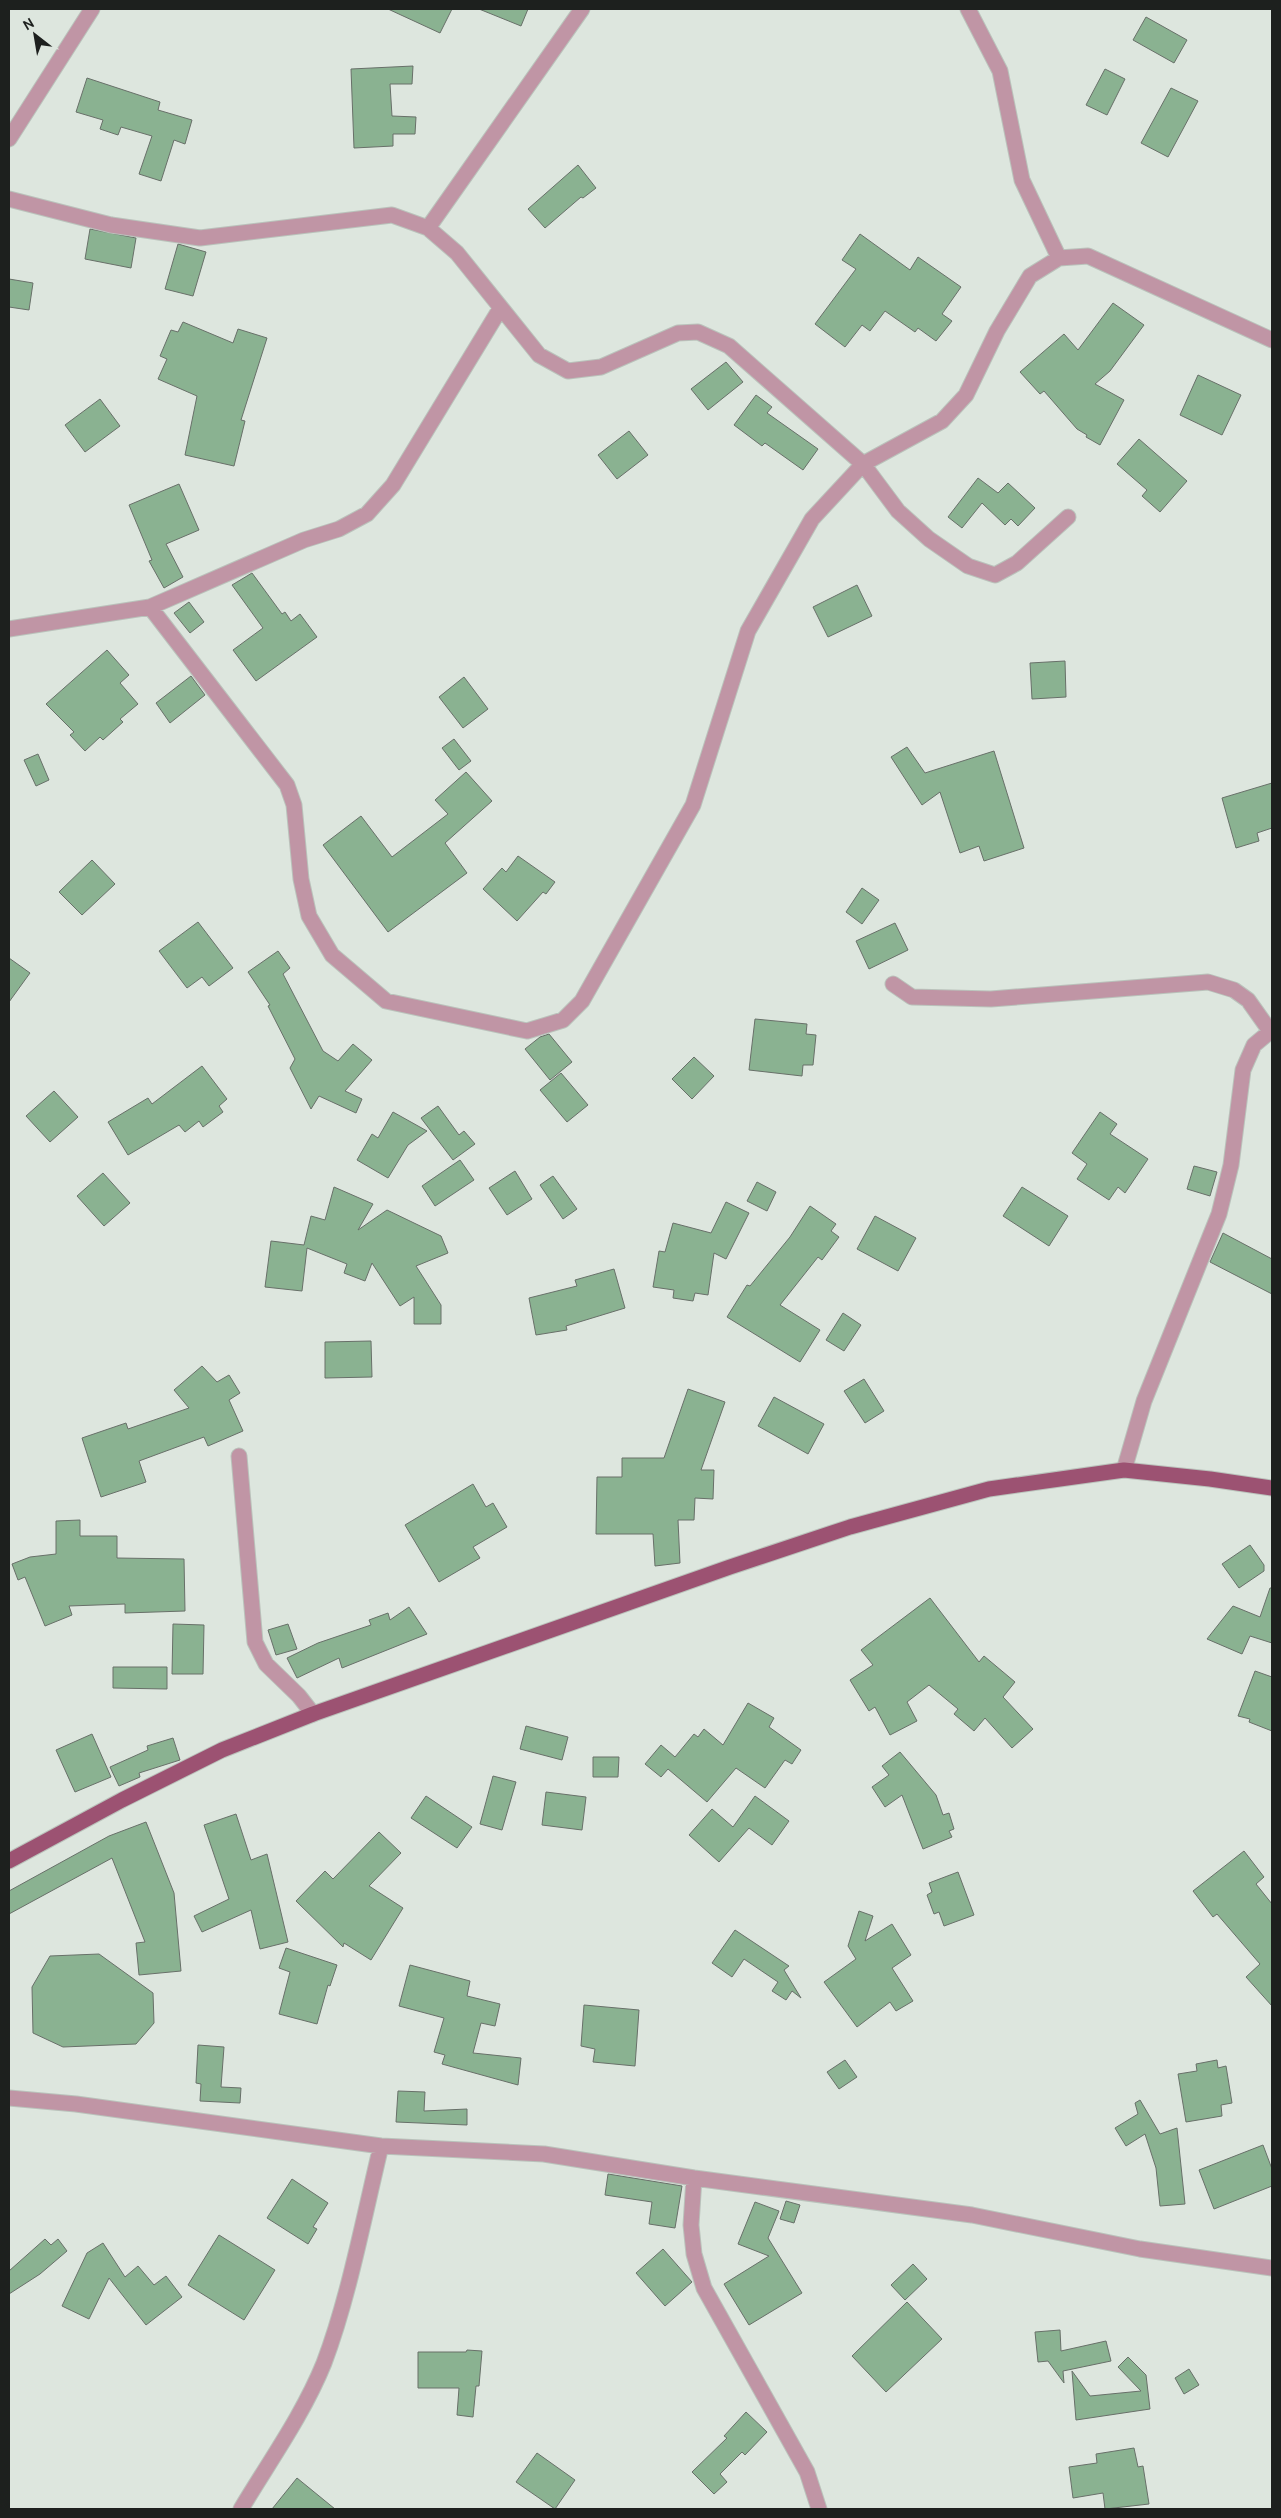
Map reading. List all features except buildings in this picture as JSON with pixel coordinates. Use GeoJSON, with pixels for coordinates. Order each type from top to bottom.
{"type":"FeatureCollection","features":[{"type":"Feature","properties":{"kind":"main road"},"geometry":{"type":"LineString","coordinates":[[9,1862],[122,1800],[222,1750],[313,1714],[850,1527],[989,1489],[1124,1470],[1272,1488]]}},
{"type":"Feature","properties":{"kind":"street"},"geometry":{"type":"LineString","coordinates":[[9,139],[92,9]]}},
{"type":"Feature","properties":{"kind":"street"},"geometry":{"type":"LineString","coordinates":[[428,228],[582,9]]}},
{"type":"Feature","properties":{"kind":"street"},"geometry":{"type":"LineString","coordinates":[[968,9],[1000,71],[1022,180],[1060,258]]}},
{"type":"Feature","properties":{"kind":"street"},"geometry":{"type":"LineString","coordinates":[[9,199],[111,225],[200,238],[392,214],[428,228],[457,254],[539,355],[568,371],[601,367],[678,333],[698,332],[729,346],[863,464],[898,512],[929,539],[968,566],[995,575],[1017,563],[1068,517]]}},
{"type":"Feature","properties":{"kind":"street"},"geometry":{"type":"LineString","coordinates":[[150,607],[287,785],[294,805],[301,879],[309,916],[332,954],[386,1001],[527,1031],[563,1020],[582,1001],[694,805],[748,631],[812,519],[863,464],[942,421],[966,395],[997,332],[1030,276],[1060,258],[1088,256],[1272,340]]}},
{"type":"Feature","properties":{"kind":"street"},"geometry":{"type":"LineString","coordinates":[[9,629],[150,607],[304,540],[339,528],[367,514],[393,485],[500,309]]}},
{"type":"Feature","properties":{"kind":"street"},"geometry":{"type":"LineString","coordinates":[[893,984],[912,997],[991,999],[1208,982],[1234,990],[1248,1000],[1271,1030],[1254,1045],[1243,1070],[1231,1165],[1219,1214],[1144,1401],[1124,1470]]}},
{"type":"Feature","properties":{"kind":"street"},"geometry":{"type":"LineString","coordinates":[[239,1456],[255,1642],[266,1664],[300,1696],[313,1714]]}},
{"type":"Feature","properties":{"kind":"street"},"geometry":{"type":"LineString","coordinates":[[9,2098],[76,2104],[382,2146],[544,2154],[694,2178],[972,2215],[1140,2249],[1272,2268]]}},
{"type":"Feature","properties":{"kind":"street"},"geometry":{"type":"LineString","coordinates":[[241,2509],[292,2426],[323,2364],[345,2293],[382,2146]]}},
{"type":"Feature","properties":{"kind":"street"},"geometry":{"type":"LineString","coordinates":[[694,2178],[691,2225],[694,2254],[704,2288],[808,2472],[819,2509]]}}]}
